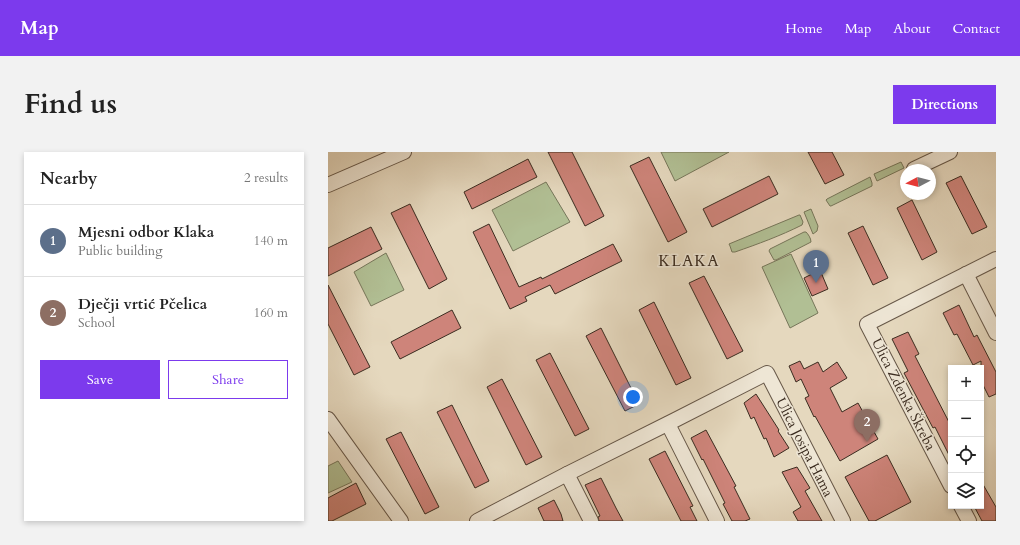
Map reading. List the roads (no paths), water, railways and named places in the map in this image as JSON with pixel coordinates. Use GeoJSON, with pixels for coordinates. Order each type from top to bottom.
{"type":"FeatureCollection","features":[{"type":"Feature","properties":{"kind":"street"},"geometry":{"type":"LineString","coordinates":[[328,185],[404,152]]}},
{"type":"Feature","properties":{"kind":"street"},"geometry":{"type":"LineString","coordinates":[[925,164],[950,152]]}},
{"type":"Feature","properties":{"kind":"street"},"geometry":{"type":"LineString","coordinates":[[996,259],[966,274],[996,333]]}},
{"type":"Feature","properties":{"kind":"street","name":"Ulica Zdenka Škreba"},"geometry":{"type":"LineString","coordinates":[[948,480],[867,324],[966,274]]}},
{"type":"Feature","properties":{"kind":"street","name":"Ulica Josipa Hama"},"geometry":{"type":"LineString","coordinates":[[668,424],[767,373],[843,521]]}},
{"type":"Feature","properties":{"kind":"street"},"geometry":{"type":"LineString","coordinates":[[328,419],[401,521]]}},
{"type":"Feature","properties":{"kind":"street"},"geometry":{"type":"LineString","coordinates":[[477,521],[668,424],[717,521]]}},
{"type":"Feature","properties":{"kind":"street"},"geometry":{"type":"LineString","coordinates":[[567,474],[591,521]]}},
{"type":"Feature","properties":{"kind":"street"},"geometry":{"type":"LineString","coordinates":[[963,509],[969,521]]}},
{"type":"Feature","properties":{"kind":"place","name":"Mjesni odbor Klaka"},"geometry":{"type":"Point","coordinates":[816,283]}},
{"type":"Feature","properties":{"kind":"place","name":"Dječji vrtić Pčelica"},"geometry":{"type":"Point","coordinates":[867,442]}},
{"type":"Feature","properties":{"kind":"district","name":"KLAKA"},"geometry":{"type":"Point","coordinates":[689,260]}}]}
